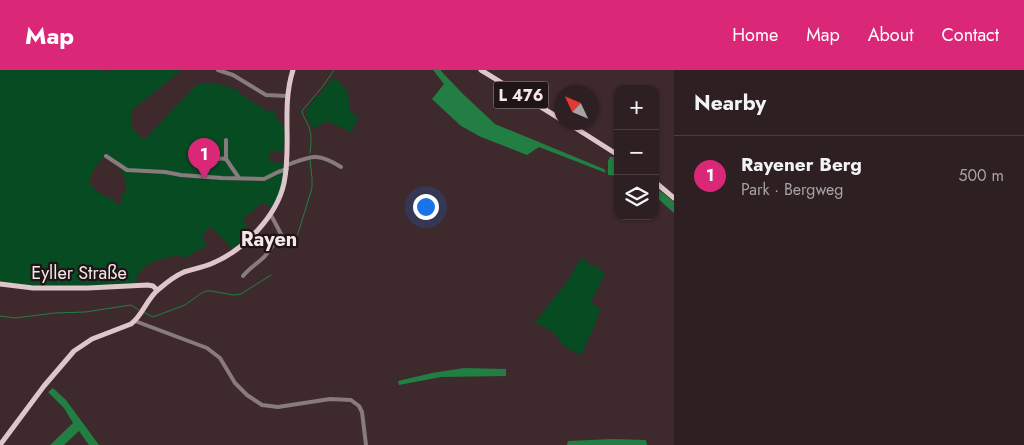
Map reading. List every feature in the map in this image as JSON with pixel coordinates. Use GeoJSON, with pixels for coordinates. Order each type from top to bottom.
{"type":"FeatureCollection","features":[{"type":"Feature","properties":{"kind":"main road"},"geometry":{"type":"LineString","coordinates":[[0,445],[44,386],[74,351],[92,339],[126,327],[135,321],[157,290],[184,273],[223,258],[242,244],[271,215],[280,199],[287,167],[287,96],[293,70]]}},
{"type":"Feature","properties":{"kind":"main road","name":"L 476"},"geometry":{"type":"LineString","coordinates":[[481,70],[554,115]]}},
{"type":"Feature","properties":{"kind":"main road","name":"L 476"},"geometry":{"type":"LineString","coordinates":[[579,130],[614,152]]}},
{"type":"Feature","properties":{"kind":"main road"},"geometry":{"type":"LineString","coordinates":[[659,185],[674,198]]}},
{"type":"Feature","properties":{"kind":"main road","name":"Eyller Straße"},"geometry":{"type":"LineString","coordinates":[[0,284],[32,288],[153,286],[157,290]]}},
{"type":"Feature","properties":{"kind":"street"},"geometry":{"type":"LineString","coordinates":[[218,70],[233,75],[266,94],[287,96]]}},
{"type":"Feature","properties":{"kind":"street"},"geometry":{"type":"LineString","coordinates":[[226,140],[226,158],[239,178]]}},
{"type":"Feature","properties":{"kind":"street"},"geometry":{"type":"LineString","coordinates":[[106,156],[127,170],[204,177],[264,179],[314,156],[325,158],[341,167]]}},
{"type":"Feature","properties":{"kind":"street"},"geometry":{"type":"LineString","coordinates":[[204,177],[214,160],[226,158]]}},
{"type":"Feature","properties":{"kind":"street"},"geometry":{"type":"LineString","coordinates":[[243,276],[282,236],[271,215]]}},
{"type":"Feature","properties":{"kind":"street"},"geometry":{"type":"LineString","coordinates":[[135,321],[208,348],[220,358],[235,383],[247,395],[262,404],[278,407],[347,399],[356,403],[362,412],[366,445]]}},
{"type":"Feature","properties":{"kind":"green space"},"geometry":{"type":"Polygon","coordinates":[[[0,70],[102,70],[108,73],[110,70],[182,70],[131,111],[131,127],[144,140],[197,84],[202,83],[218,84],[239,91],[240,94],[269,112],[272,109],[281,125],[285,126],[284,151],[269,151],[269,162],[284,163],[282,186],[272,208],[262,202],[244,217],[243,220],[250,233],[233,249],[210,226],[202,237],[207,245],[187,257],[182,258],[181,255],[153,262],[141,270],[136,283],[33,288],[0,282],[0,70]],[[106,155],[99,162],[89,182],[96,190],[119,205],[121,204],[122,194],[126,192],[125,180],[124,175],[106,155]]]}},
{"type":"Feature","properties":{"kind":"green space"},"geometry":{"type":"Polygon","coordinates":[[[433,70],[441,70],[495,124],[604,169],[606,173],[539,147],[527,155],[481,137],[461,126],[432,99],[444,84],[433,70]]]}},
{"type":"Feature","properties":{"kind":"green space"},"geometry":{"type":"Polygon","coordinates":[[[334,77],[348,92],[350,112],[359,117],[351,132],[327,121],[314,129],[307,117],[307,109],[334,77]]]}},
{"type":"Feature","properties":{"kind":"green space"},"geometry":{"type":"Polygon","coordinates":[[[610,157],[614,157],[614,176],[608,175],[608,161],[610,157]]]}},
{"type":"Feature","properties":{"kind":"green space"},"geometry":{"type":"Polygon","coordinates":[[[659,190],[674,202],[674,213],[659,200],[659,190]]]}},
{"type":"Feature","properties":{"kind":"green space"},"geometry":{"type":"Polygon","coordinates":[[[582,257],[592,267],[593,265],[605,273],[591,303],[600,308],[596,322],[581,355],[563,346],[556,335],[535,322],[566,283],[582,257]]]}},
{"type":"Feature","properties":{"kind":"green space"},"geometry":{"type":"Polygon","coordinates":[[[464,368],[506,369],[506,376],[441,377],[399,385],[398,381],[432,373],[464,368]]]}},
{"type":"Feature","properties":{"kind":"green space"},"geometry":{"type":"Polygon","coordinates":[[[53,388],[66,400],[99,445],[89,445],[79,431],[64,445],[50,445],[73,423],[64,408],[48,392],[53,388]]]}},
{"type":"Feature","properties":{"kind":"green space"},"geometry":{"type":"Polygon","coordinates":[[[646,440],[647,445],[567,445],[568,441],[646,440]]]}},
{"type":"Feature","properties":{"kind":"waterway"},"geometry":{"type":"LineString","coordinates":[[310,153],[311,133],[302,111],[334,70]]}},
{"type":"Feature","properties":{"kind":"waterway"},"geometry":{"type":"LineString","coordinates":[[436,70],[447,83],[494,126],[605,171]]}},
{"type":"Feature","properties":{"kind":"waterway"},"geometry":{"type":"LineString","coordinates":[[295,243],[312,188],[310,160]]}},
{"type":"Feature","properties":{"kind":"waterway"},"geometry":{"type":"LineString","coordinates":[[608,171],[614,173]]}},
{"type":"Feature","properties":{"kind":"waterway"},"geometry":{"type":"LineString","coordinates":[[659,195],[674,208]]}},
{"type":"Feature","properties":{"kind":"waterway"},"geometry":{"type":"LineString","coordinates":[[143,312],[153,317],[185,305],[206,291],[233,295],[241,294],[271,275]]}},
{"type":"Feature","properties":{"kind":"waterway"},"geometry":{"type":"LineString","coordinates":[[0,316],[15,318],[55,313],[85,312],[131,305],[139,310]]}},
{"type":"Feature","properties":{"kind":"place","name":"Rayener Berg"},"geometry":{"type":"Point","coordinates":[204,179]}},
{"type":"Feature","properties":{"kind":"district","name":"Rayen"},"geometry":{"type":"Point","coordinates":[269,239]}}]}
